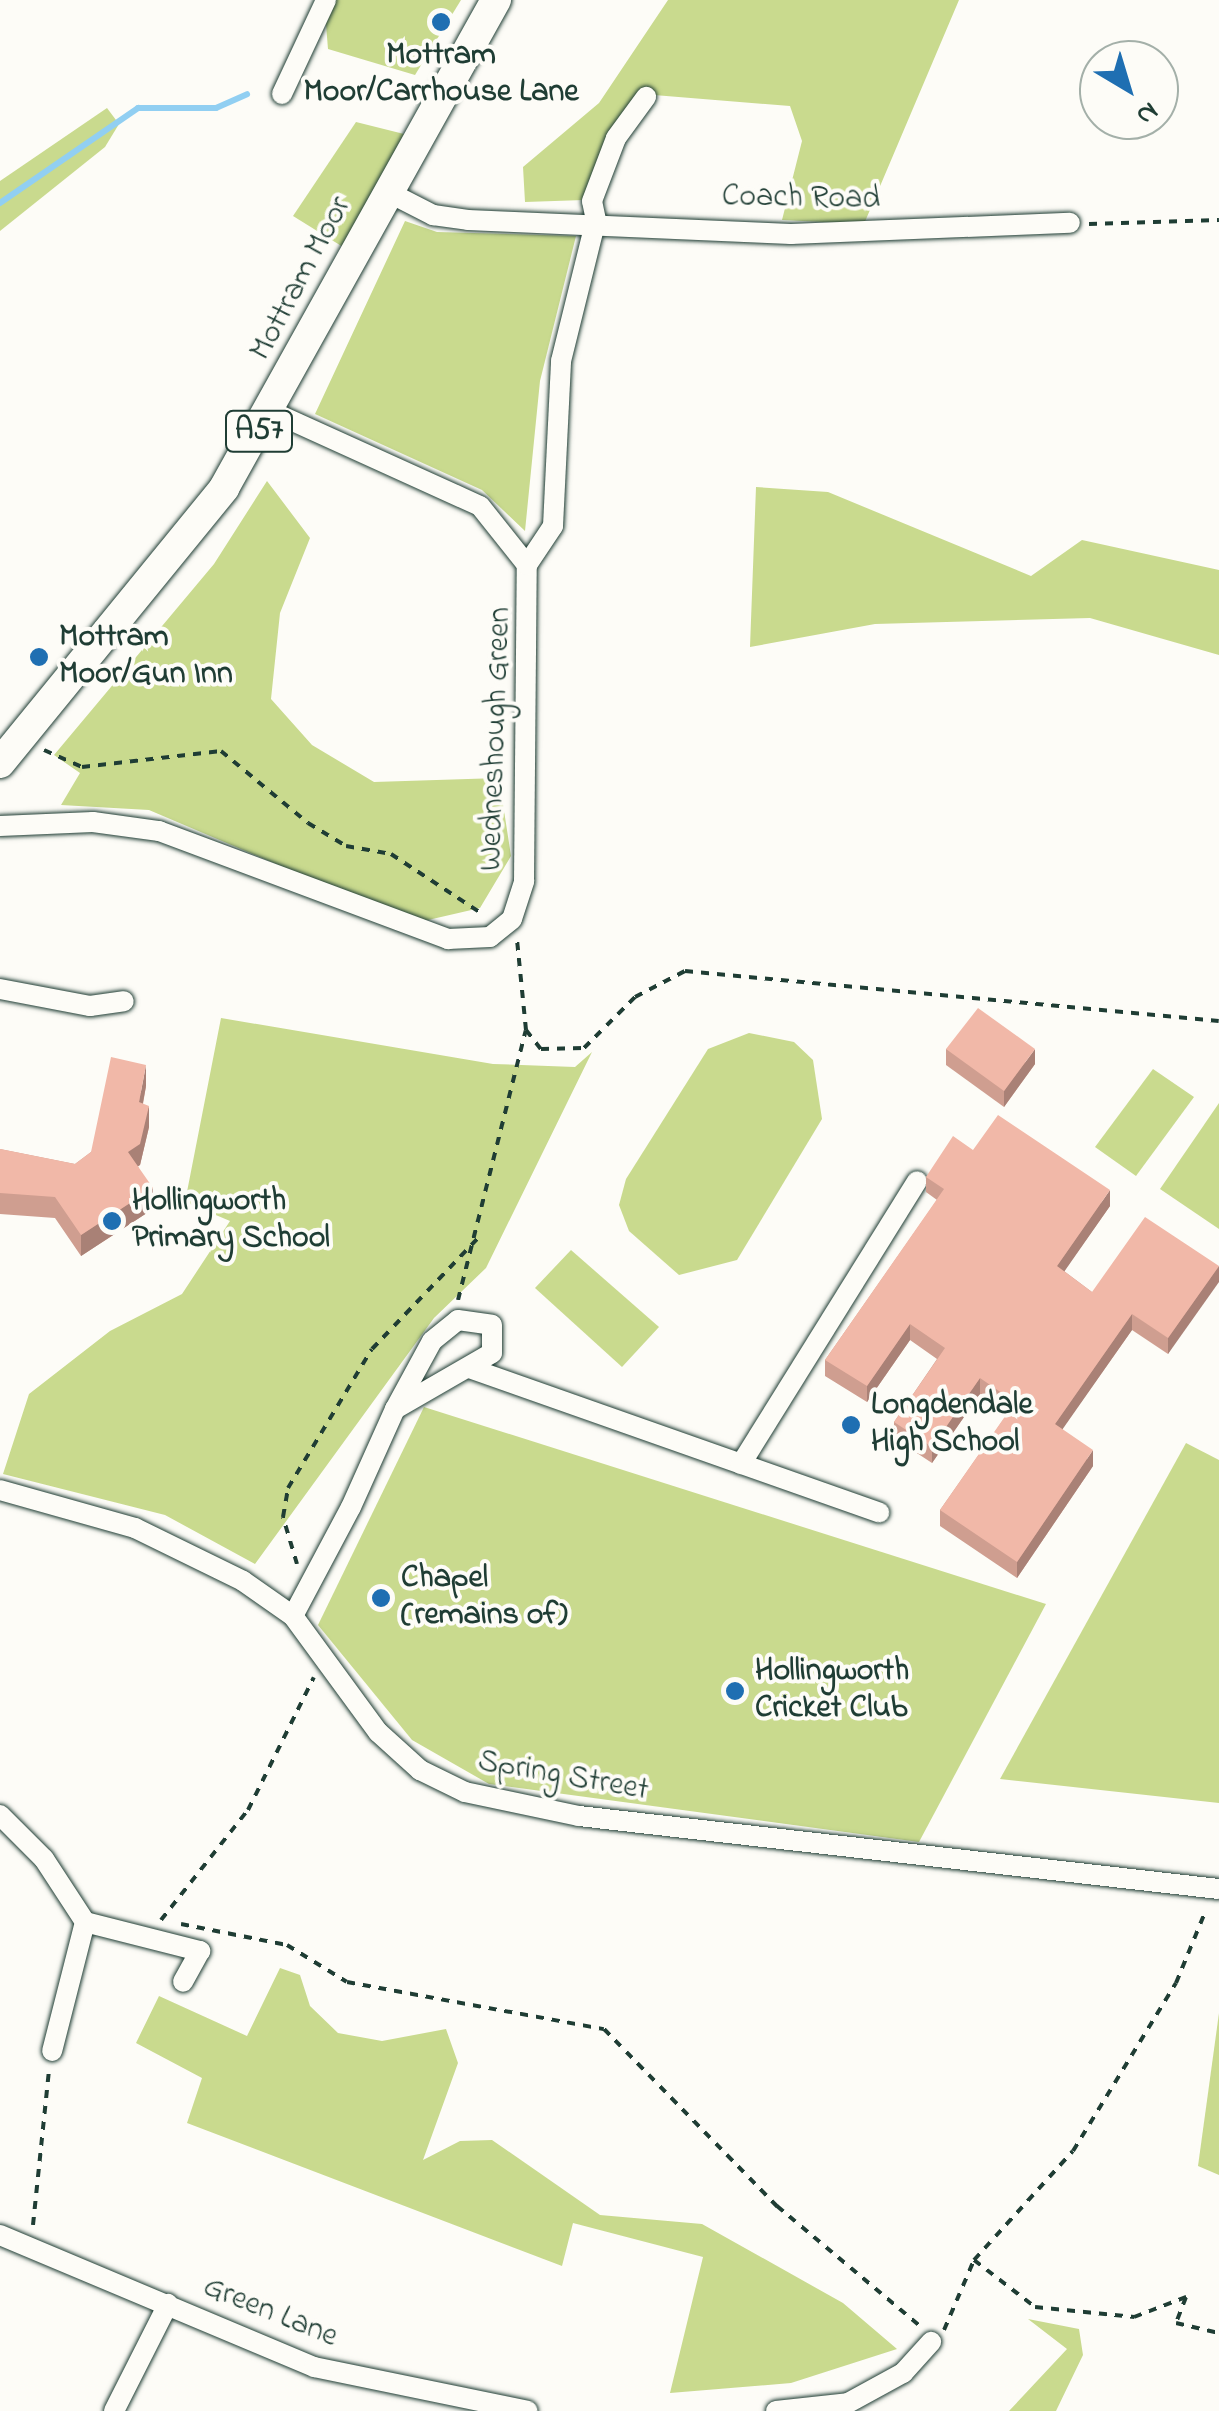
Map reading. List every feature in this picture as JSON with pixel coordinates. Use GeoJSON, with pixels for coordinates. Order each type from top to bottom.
{"type":"FeatureCollection","features":[{"type":"Feature","properties":{"kind":"highway","name":"Mottram Moor"},"geometry":{"type":"LineString","coordinates":[[0,763],[174,560],[271,411],[496,0]]}},
{"type":"Feature","properties":{"kind":"street"},"geometry":{"type":"LineString","coordinates":[[282,94],[326,0]]}},
{"type":"Feature","properties":{"kind":"street"},"geometry":{"type":"LineString","coordinates":[[527,565],[553,526],[561,361],[596,220],[592,201],[616,138],[646,97]]}},
{"type":"Feature","properties":{"kind":"street","name":"Coach Road"},"geometry":{"type":"LineString","coordinates":[[388,192],[433,216],[596,220],[791,234],[1070,223]]}},
{"type":"Feature","properties":{"kind":"street","name":"Wedneshough Green"},"geometry":{"type":"LineString","coordinates":[[0,826],[94,822],[159,831],[448,940],[490,936],[512,920],[524,882],[527,565],[480,506],[271,411]]}},
{"type":"Feature","properties":{"kind":"street"},"geometry":{"type":"LineString","coordinates":[[0,989],[90,1006],[124,1001]]}},
{"type":"Feature","properties":{"kind":"street"},"geometry":{"type":"LineString","coordinates":[[741,1464],[917,1181]]}},
{"type":"Feature","properties":{"kind":"street"},"geometry":{"type":"LineString","coordinates":[[292,1616],[306,1592],[396,1409],[432,1341],[458,1320],[476,1316],[498,1339],[470,1368],[396,1409]]}},
{"type":"Feature","properties":{"kind":"street"},"geometry":{"type":"LineString","coordinates":[[470,1368],[879,1512]]}},
{"type":"Feature","properties":{"kind":"street","name":"Spring Street"},"geometry":{"type":"LineString","coordinates":[[0,1490],[135,1528],[292,1616],[378,1732],[420,1770],[464,1792],[579,1816],[1218,1888]]}},
{"type":"Feature","properties":{"kind":"street"},"geometry":{"type":"LineString","coordinates":[[0,1814],[44,1859],[84,1922],[200,1951],[183,1982]]}},
{"type":"Feature","properties":{"kind":"street"},"geometry":{"type":"LineString","coordinates":[[52,2051],[84,1922]]}},
{"type":"Feature","properties":{"kind":"street","name":"Green Lane"},"geometry":{"type":"LineString","coordinates":[[0,2235],[314,2367],[528,2411]]}},
{"type":"Feature","properties":{"kind":"street"},"geometry":{"type":"LineString","coordinates":[[114,2411],[168,2304]]}},
{"type":"Feature","properties":{"kind":"street"},"geometry":{"type":"LineString","coordinates":[[776,2411],[848,2403],[903,2372],[931,2342]]}},
{"type":"Feature","properties":{"kind":"path"},"geometry":{"type":"LineString","coordinates":[[1070,223],[1219,220]]}},
{"type":"Feature","properties":{"kind":"path"},"geometry":{"type":"LineString","coordinates":[[22,737],[82,767],[220,751],[346,846],[391,854],[482,914],[512,920],[526,1030],[482,1234],[458,1289],[458,1320]]}},
{"type":"Feature","properties":{"kind":"path"},"geometry":{"type":"LineString","coordinates":[[526,1030],[541,1049],[584,1048],[635,998],[686,971],[1219,1021]]}},
{"type":"Feature","properties":{"kind":"path"},"geometry":{"type":"LineString","coordinates":[[306,1592],[284,1516],[288,1488],[372,1349],[482,1234]]}},
{"type":"Feature","properties":{"kind":"path"},"geometry":{"type":"LineString","coordinates":[[322,1659],[248,1810],[158,1924],[257,1936],[347,1982],[604,2029],[776,2206],[937,2336],[962,2302],[974,2260],[1073,2151],[1176,1983],[1218,1888]]}},
{"type":"Feature","properties":{"kind":"path"},"geometry":{"type":"LineString","coordinates":[[30,2250],[52,2051]]}},
{"type":"Feature","properties":{"kind":"path"},"geometry":{"type":"LineString","coordinates":[[974,2260],[1035,2307],[1134,2317],[1186,2297],[1176,2323],[1219,2333]]}},
{"type":"Feature","properties":{"kind":"green space"},"geometry":{"type":"Polygon","coordinates":[[[324,0],[461,0],[415,75],[328,49],[324,0]]]}},
{"type":"Feature","properties":{"kind":"green space"},"geometry":{"type":"Polygon","coordinates":[[[668,0],[959,0],[864,224],[782,220],[802,141],[790,106],[654,95],[584,200],[525,202],[523,167],[599,103],[668,0]]]}},
{"type":"Feature","properties":{"kind":"green space"},"geometry":{"type":"Polygon","coordinates":[[[107,108],[119,124],[105,147],[0,231],[0,181],[107,108]]]}},
{"type":"Feature","properties":{"kind":"green space"},"geometry":{"type":"Polygon","coordinates":[[[356,122],[404,134],[343,247],[293,216],[356,122]]]}},
{"type":"Feature","properties":{"kind":"green space"},"geometry":{"type":"Polygon","coordinates":[[[405,221],[437,232],[576,236],[540,381],[525,531],[482,490],[315,414],[405,221]]]}},
{"type":"Feature","properties":{"kind":"green space"},"geometry":{"type":"Polygon","coordinates":[[[267,481],[310,538],[280,613],[271,699],[312,745],[374,782],[499,778],[511,856],[480,908],[415,923],[149,810],[61,805],[80,773],[54,755],[214,564],[267,481]]]}},
{"type":"Feature","properties":{"kind":"green space"},"geometry":{"type":"Polygon","coordinates":[[[756,487],[828,492],[1031,576],[1082,540],[1219,570],[1219,655],[1090,618],[875,624],[750,647],[756,487]]]}},
{"type":"Feature","properties":{"kind":"green space"},"geometry":{"type":"Polygon","coordinates":[[[221,1018],[493,1064],[575,1067],[592,1052],[486,1268],[434,1318],[255,1564],[165,1515],[3,1474],[29,1394],[110,1331],[182,1294],[230,1221],[185,1202],[221,1018]]]}},
{"type":"Feature","properties":{"kind":"green space"},"geometry":{"type":"Polygon","coordinates":[[[749,1033],[794,1042],[813,1060],[822,1119],[737,1260],[679,1275],[629,1231],[619,1205],[626,1179],[708,1049],[749,1033]]]}},
{"type":"Feature","properties":{"kind":"green space"},"geometry":{"type":"Polygon","coordinates":[[[1153,1069],[1194,1097],[1136,1176],[1095,1147],[1153,1069]]]}},
{"type":"Feature","properties":{"kind":"green space"},"geometry":{"type":"Polygon","coordinates":[[[1219,1103],[1219,1229],[1160,1189],[1219,1103]]]}},
{"type":"Feature","properties":{"kind":"green space"},"geometry":{"type":"Polygon","coordinates":[[[571,1250],[659,1327],[622,1367],[535,1288],[571,1250]]]}},
{"type":"Feature","properties":{"kind":"green space"},"geometry":{"type":"Polygon","coordinates":[[[424,1407],[1046,1604],[919,1842],[489,1784],[412,1740],[318,1625],[424,1407]]]}},
{"type":"Feature","properties":{"kind":"green space"},"geometry":{"type":"Polygon","coordinates":[[[1186,1443],[1219,1460],[1219,1803],[1000,1779],[1186,1443]]]}},
{"type":"Feature","properties":{"kind":"green space"},"geometry":{"type":"Polygon","coordinates":[[[280,1968],[300,1975],[310,2006],[338,2033],[382,2041],[446,2029],[458,2063],[423,2160],[460,2141],[492,2140],[600,2215],[702,2224],[843,2303],[897,2349],[791,2383],[670,2393],[703,2257],[573,2223],[562,2266],[187,2123],[202,2078],[136,2043],[159,1996],[247,2036],[280,1968]]]}},
{"type":"Feature","properties":{"kind":"green space"},"geometry":{"type":"Polygon","coordinates":[[[1219,2013],[1219,2175],[1198,2166],[1219,2013]]]}},
{"type":"Feature","properties":{"kind":"green space"},"geometry":{"type":"Polygon","coordinates":[[[1028,2319],[1079,2329],[1083,2355],[1056,2411],[1009,2411],[1067,2349],[1028,2319]]]}},
{"type":"Feature","properties":{"kind":"building"},"geometry":{"type":"Polygon","coordinates":[[[978,1008],[1035,1049],[1004,1091],[946,1049],[978,1008]]]}},
{"type":"Feature","properties":{"kind":"building"},"geometry":{"type":"Polygon","coordinates":[[[111,1057],[146,1065],[139,1102],[149,1106],[140,1144],[128,1152],[153,1188],[81,1235],[55,1197],[0,1193],[0,1149],[75,1164],[91,1152],[111,1057]]]}},
{"type":"Feature","properties":{"kind":"building"},"geometry":{"type":"Polygon","coordinates":[[[998,1115],[1110,1190],[1057,1266],[1092,1292],[1145,1217],[1219,1266],[1168,1338],[1132,1314],[1055,1424],[1093,1450],[1017,1562],[940,1510],[1015,1402],[980,1378],[932,1447],[894,1422],[945,1348],[910,1324],[867,1386],[825,1360],[944,1189],[926,1177],[953,1136],[973,1150],[998,1115]]]}},
{"type":"Feature","properties":{"kind":"waterway"},"geometry":{"type":"LineString","coordinates":[[0,203],[138,108],[216,108],[247,94]]}},
{"type":"Feature","properties":{"kind":"place","name":"Mottram Moor/Carrhouse Lane"},"geometry":{"type":"Point","coordinates":[441,22]}},
{"type":"Feature","properties":{"kind":"place","name":"Mottram Moor/Gun Inn"},"geometry":{"type":"Point","coordinates":[39,657]}},
{"type":"Feature","properties":{"kind":"place","name":"Hollingworth Primary School"},"geometry":{"type":"Point","coordinates":[112,1221]}},
{"type":"Feature","properties":{"kind":"place","name":"Longdendale High School"},"geometry":{"type":"Point","coordinates":[851,1425]}},
{"type":"Feature","properties":{"kind":"place","name":"Chapel (remains of)"},"geometry":{"type":"Point","coordinates":[381,1598]}},
{"type":"Feature","properties":{"kind":"place","name":"Hollingworth Cricket Club"},"geometry":{"type":"Point","coordinates":[735,1691]}}]}
